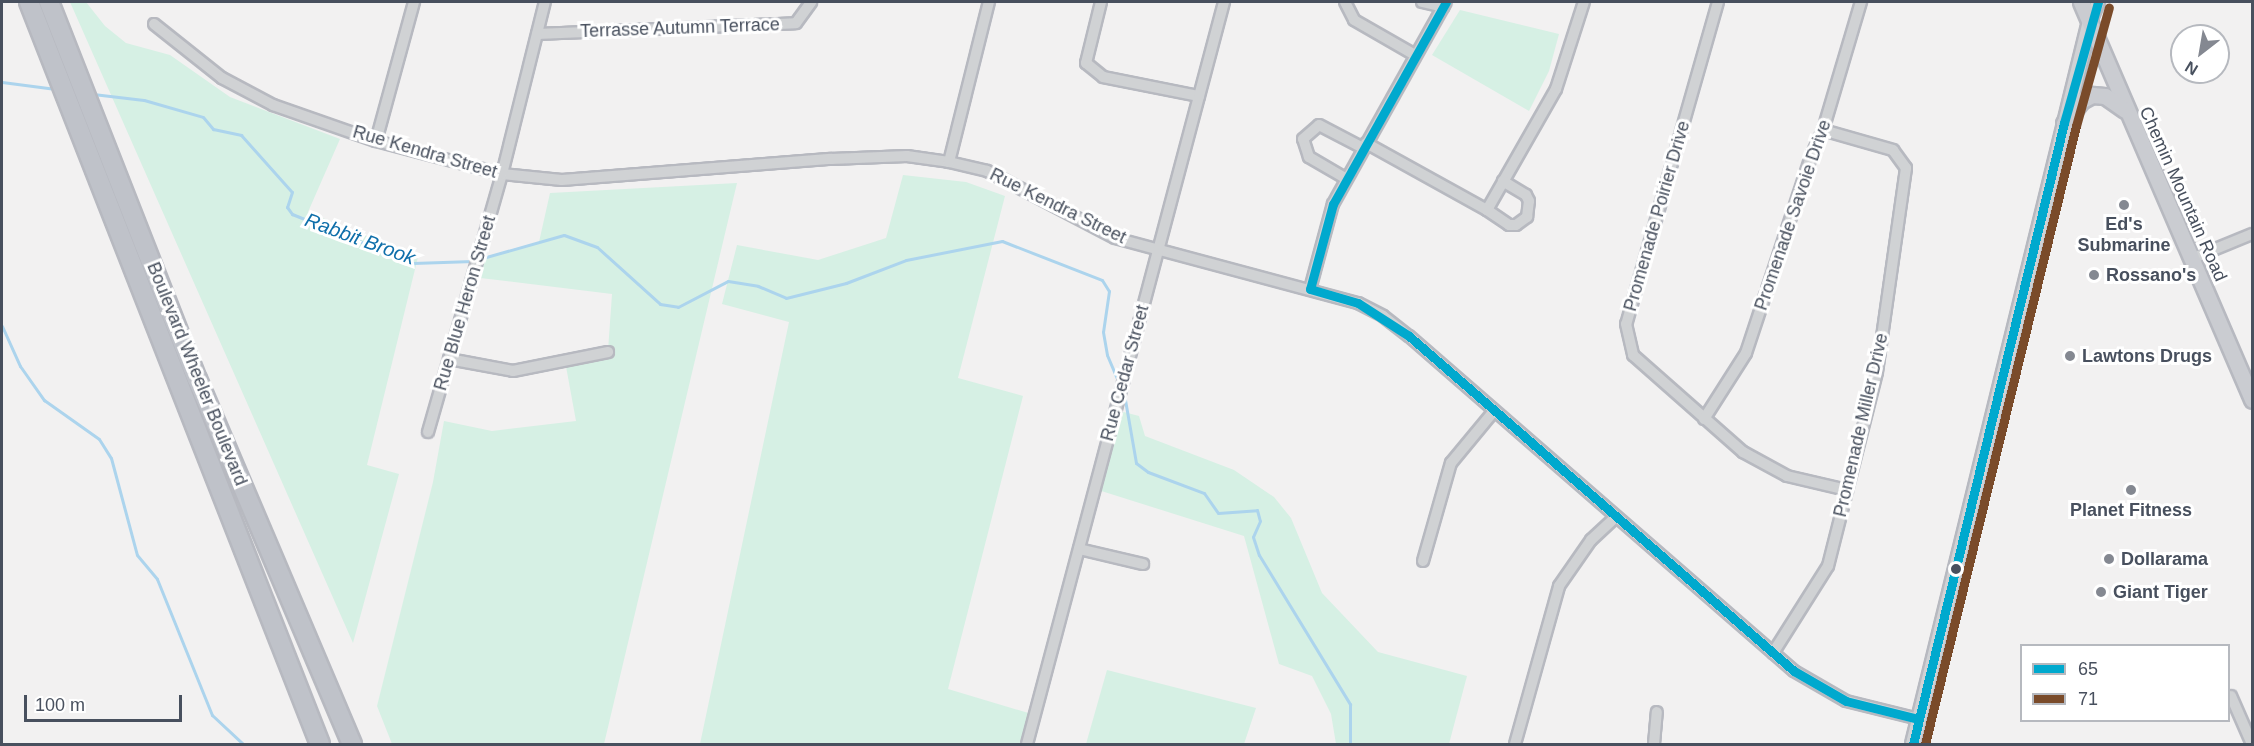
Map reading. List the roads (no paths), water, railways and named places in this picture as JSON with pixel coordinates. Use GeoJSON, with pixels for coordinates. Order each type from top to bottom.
{"type":"FeatureCollection","features":[{"type":"Feature","properties":{"kind":"highway","name":"Boulevard Wheeler Boulevard"},"geometry":{"type":"LineString","coordinates":[[29,2],[320,744]]}},
{"type":"Feature","properties":{"kind":"highway","name":"Boulevard Wheeler Boulevard"},"geometry":{"type":"LineString","coordinates":[[49,2],[197,379],[351,744]]}},
{"type":"Feature","properties":{"kind":"main road","name":"Chemin Mountain Road"},"geometry":{"type":"LineString","coordinates":[[2081,2],[2126,111],[2253,400]]}},
{"type":"Feature","properties":{"kind":"main road"},"geometry":{"type":"LineString","coordinates":[[1913,744],[2090,21]]}},
{"type":"Feature","properties":{"kind":"main road"},"geometry":{"type":"LineString","coordinates":[[2064,123],[2081,101],[2092,95],[2105,96],[2126,111]]}},
{"type":"Feature","properties":{"kind":"street"},"geometry":{"type":"LineString","coordinates":[[376,141],[414,2]]}},
{"type":"Feature","properties":{"kind":"street","name":"Rue Blue Heron Street"},"geometry":{"type":"LineString","coordinates":[[428,432],[502,174],[544,2]]}},
{"type":"Feature","properties":{"kind":"street","name":"Terrasse Autumn Terrace"},"geometry":{"type":"LineString","coordinates":[[537,34],[796,23],[811,2]]}},
{"type":"Feature","properties":{"kind":"street"},"geometry":{"type":"LineString","coordinates":[[949,162],[989,2]]}},
{"type":"Feature","properties":{"kind":"street"},"geometry":{"type":"LineString","coordinates":[[1101,2],[1086,63],[1103,77],[1199,96]]}},
{"type":"Feature","properties":{"kind":"street","name":"Rue Cedar Street"},"geometry":{"type":"LineString","coordinates":[[1027,744],[1224,2]]}},
{"type":"Feature","properties":{"kind":"street"},"geometry":{"type":"LineString","coordinates":[[1345,2],[1354,20],[1415,55]]}},
{"type":"Feature","properties":{"kind":"street"},"geometry":{"type":"LineString","coordinates":[[1310,289],[1333,204],[1345,178],[1445,4],[1422,2]]}},
{"type":"Feature","properties":{"kind":"street"},"geometry":{"type":"LineString","coordinates":[[1487,210],[1566,68],[1584,2]]}},
{"type":"Feature","properties":{"kind":"street","name":"Promenade Poirier Drive"},"geometry":{"type":"LineString","coordinates":[[1718,2],[1626,324],[1633,355],[1743,452],[1787,476],[1847,490]]}},
{"type":"Feature","properties":{"kind":"street","name":"Promenade Savoie Drive"},"geometry":{"type":"LineString","coordinates":[[1704,419],[1746,353],[1812,154],[1823,129],[1860,2]]}},
{"type":"Feature","properties":{"kind":"street"},"geometry":{"type":"LineString","coordinates":[[2090,21],[2098,2]]}},
{"type":"Feature","properties":{"kind":"street","name":"Rue Kendra Street"},"geometry":{"type":"LineString","coordinates":[[154,24],[222,78],[273,105],[376,141],[502,174],[562,180],[831,159],[907,156],[949,162],[987,171],[1115,238],[1310,289],[1383,316],[1773,653],[1817,686],[1846,701],[1919,719]]}},
{"type":"Feature","properties":{"kind":"street"},"geometry":{"type":"LineString","coordinates":[[1345,178],[1309,157],[1303,139],[1319,125],[1365,145],[1487,210],[1509,225],[1516,225],[1527,217],[1526,195],[1503,181]]}},
{"type":"Feature","properties":{"kind":"street","name":"Promenade Miller Drive"},"geometry":{"type":"LineString","coordinates":[[1773,653],[1828,566],[1877,372],[1906,168],[1893,150],[1823,129]]}},
{"type":"Feature","properties":{"kind":"street"},"geometry":{"type":"LineString","coordinates":[[2191,260],[2253,234]]}},
{"type":"Feature","properties":{"kind":"street"},"geometry":{"type":"LineString","coordinates":[[449,359],[513,371],[608,352]]}},
{"type":"Feature","properties":{"kind":"street"},"geometry":{"type":"LineString","coordinates":[[1423,561],[1451,463],[1494,411]]}},
{"type":"Feature","properties":{"kind":"street"},"geometry":{"type":"LineString","coordinates":[[1515,744],[1559,586],[1592,540],[1617,517]]}},
{"type":"Feature","properties":{"kind":"street"},"geometry":{"type":"LineString","coordinates":[[1079,549],[1143,564]]}},
{"type":"Feature","properties":{"kind":"street"},"geometry":{"type":"LineString","coordinates":[[2231,696],[2252,744]]}},
{"type":"Feature","properties":{"kind":"street"},"geometry":{"type":"LineString","coordinates":[[1654,744],[1657,712]]}},
{"type":"Feature","properties":{"kind":"waterway","name":"Rabbit Brook"},"geometry":{"type":"LineString","coordinates":[[2,82],[56,89]]}},
{"type":"Feature","properties":{"kind":"waterway","name":"Rabbit Brook"},"geometry":{"type":"LineString","coordinates":[[93,94],[144,100],[203,117],[213,129],[241,135],[292,192],[287,207],[292,214],[413,263],[473,261]]}},
{"type":"Feature","properties":{"kind":"waterway"},"geometry":{"type":"LineString","coordinates":[[479,259],[564,235],[597,247],[660,304],[678,307],[728,281],[758,286],[786,298],[846,283],[906,260],[1002,241],[1102,280],[1109,291],[1103,332],[1107,355],[1119,383]]}},
{"type":"Feature","properties":{"kind":"waterway"},"geometry":{"type":"LineString","coordinates":[[2,326],[20,366],[44,400],[99,439],[111,458],[137,555],[157,579],[212,715],[243,744]]}},
{"type":"Feature","properties":{"kind":"waterway"},"geometry":{"type":"LineString","coordinates":[[1124,394],[1136,463],[1148,472],[1204,493],[1218,513],[1257,510],[1260,521],[1253,537],[1259,555],[1350,704],[1350,744]]}},
{"type":"Feature","properties":{"kind":"place","name":"Ed's Submarine"},"geometry":{"type":"Point","coordinates":[2124,205]}},
{"type":"Feature","properties":{"kind":"place","name":"Rossano's"},"geometry":{"type":"Point","coordinates":[2094,275]}},
{"type":"Feature","properties":{"kind":"place","name":"Lawtons Drugs"},"geometry":{"type":"Point","coordinates":[2070,356]}},
{"type":"Feature","properties":{"kind":"place","name":"Planet Fitness"},"geometry":{"type":"Point","coordinates":[2131,490]}},
{"type":"Feature","properties":{"kind":"place","name":"Dollarama"},"geometry":{"type":"Point","coordinates":[2109,559]}},
{"type":"Feature","properties":{"kind":"place","name":"Giant Tiger"},"geometry":{"type":"Point","coordinates":[2101,592]}}]}
